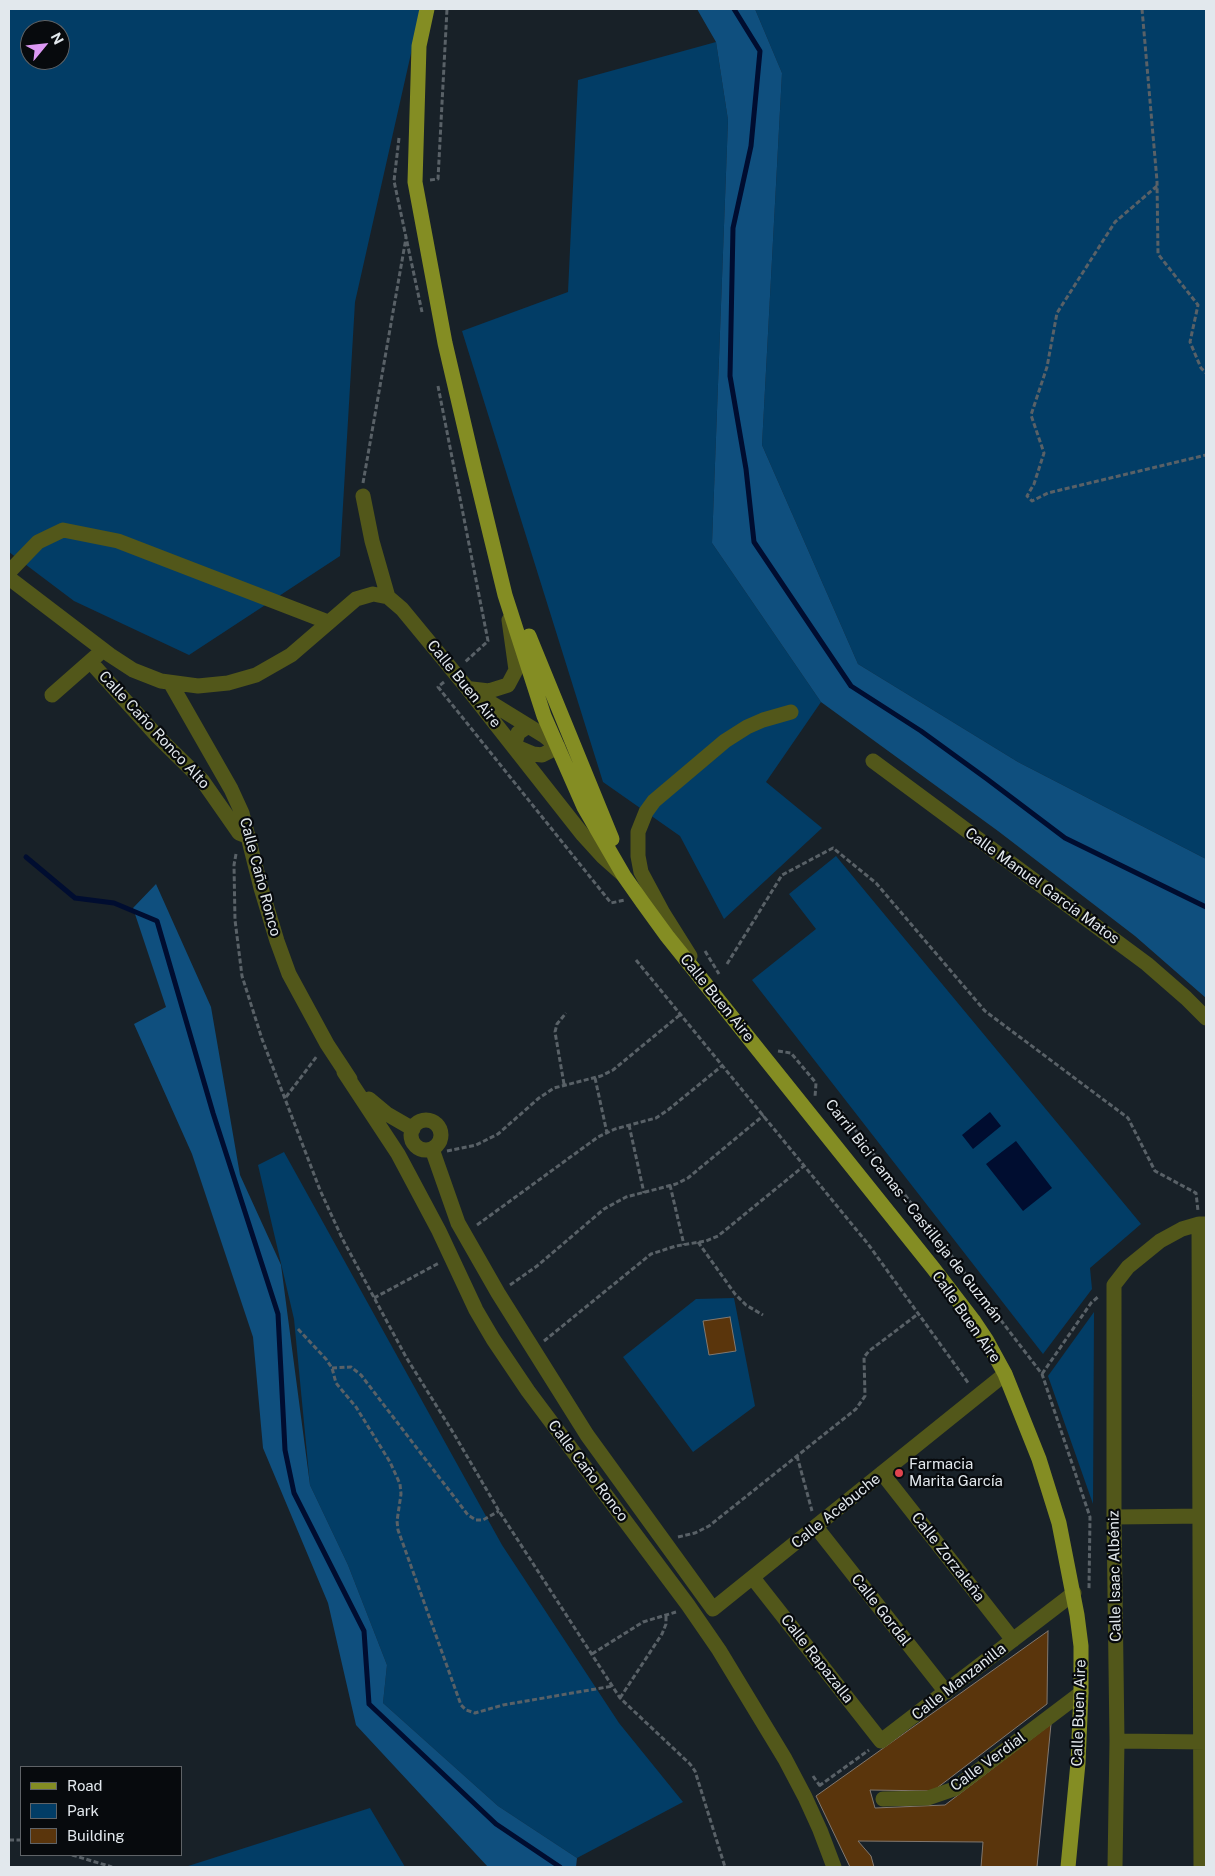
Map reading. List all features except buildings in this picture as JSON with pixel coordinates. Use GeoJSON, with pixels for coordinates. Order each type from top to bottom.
{"type":"FeatureCollection","features":[{"type":"Feature","properties":{"kind":"main road"},"geometry":{"type":"LineString","coordinates":[[426,9],[419,46],[416,182],[445,343],[505,595],[544,716],[584,807],[624,876],[667,936]]}},
{"type":"Feature","properties":{"kind":"main road"},"geometry":{"type":"LineString","coordinates":[[488,522],[534,650],[608,831],[643,898],[667,936]]}},
{"type":"Feature","properties":{"kind":"main road","name":"Calle Buen Aire"},"geometry":{"type":"LineString","coordinates":[[667,936],[933,1268],[982,1334],[1005,1374],[1039,1460],[1083,1590],[1078,1763],[1068,1867]]}},
{"type":"Feature","properties":{"kind":"street"},"geometry":{"type":"LineString","coordinates":[[364,496],[372,541],[388,597]]}},
{"type":"Feature","properties":{"kind":"street"},"geometry":{"type":"LineString","coordinates":[[9,572],[38,542],[63,530],[118,542],[328,622]]}},
{"type":"Feature","properties":{"kind":"street","name":"Calle Caño Ronco Alto"},"geometry":{"type":"LineString","coordinates":[[9,578],[103,650],[133,670],[171,684],[198,686],[212,685],[256,675],[290,655],[348,605],[364,595],[388,597]]}},
{"type":"Feature","properties":{"kind":"street"},"geometry":{"type":"LineString","coordinates":[[468,689],[490,691],[508,685],[516,670],[505,595]]}},
{"type":"Feature","properties":{"kind":"street","name":"Calle Buen Aire"},"geometry":{"type":"LineString","coordinates":[[388,597],[402,609],[468,689],[584,835],[603,857],[624,876]]}},
{"type":"Feature","properties":{"kind":"street"},"geometry":{"type":"LineString","coordinates":[[52,695],[103,650]]}},
{"type":"Feature","properties":{"kind":"street","name":"Calle Caño Ronco Alto"},"geometry":{"type":"LineString","coordinates":[[96,668],[158,737],[202,780],[234,828],[245,835]]}},
{"type":"Feature","properties":{"kind":"street","name":"Calle Caño Ronco"},"geometry":{"type":"LineString","coordinates":[[171,684],[231,789],[242,813],[245,835],[289,974],[327,1044],[398,1154],[451,1256],[476,1310],[516,1373],[688,1605],[718,1650],[785,1759],[820,1830],[834,1867]]}},
{"type":"Feature","properties":{"kind":"street"},"geometry":{"type":"LineString","coordinates":[[468,689],[543,735],[558,747],[542,755],[533,754],[514,746],[518,733],[528,726]]}},
{"type":"Feature","properties":{"kind":"street"},"geometry":{"type":"LineString","coordinates":[[713,994],[663,914],[641,872],[638,856],[638,832],[646,812],[654,801],[724,741],[746,727],[791,712]]}},
{"type":"Feature","properties":{"kind":"street","name":"Calle Manuel García Matos"},"geometry":{"type":"LineString","coordinates":[[873,761],[1147,964],[1206,1018]]}},
{"type":"Feature","properties":{"kind":"street","name":"Calle Caño Ronco"},"geometry":{"type":"LineString","coordinates":[[344,1072],[373,1104],[413,1129]]}},
{"type":"Feature","properties":{"kind":"street"},"geometry":{"type":"LineString","coordinates":[[424,1121],[431,1121],[437,1125],[441,1132],[441,1139],[433,1152],[418,1148],[413,1143],[411,1136],[413,1129],[417,1124],[424,1121]]}},
{"type":"Feature","properties":{"kind":"street"},"geometry":{"type":"LineString","coordinates":[[433,1152],[453,1211],[498,1293],[592,1443],[663,1540]]}},
{"type":"Feature","properties":{"kind":"street"},"geometry":{"type":"LineString","coordinates":[[1114,1285],[1128,1267],[1160,1241],[1182,1229],[1203,1224],[1203,1742],[1201,1867]]}},
{"type":"Feature","properties":{"kind":"street","name":"Calle Isaac Albéniz"},"geometry":{"type":"LineString","coordinates":[[1114,1285],[1114,1517],[1117,1741],[1115,1867]]}},
{"type":"Feature","properties":{"kind":"street","name":"Calle Acebuche"},"geometry":{"type":"LineString","coordinates":[[663,1540],[713,1609],[1005,1374]]}},
{"type":"Feature","properties":{"kind":"street","name":"Calle Zorzaleña"},"geometry":{"type":"LineString","coordinates":[[882,1474],[1013,1640]]}},
{"type":"Feature","properties":{"kind":"street"},"geometry":{"type":"LineString","coordinates":[[1114,1517],[1203,1516]]}},
{"type":"Feature","properties":{"kind":"street","name":"Calle Gordal"},"geometry":{"type":"LineString","coordinates":[[816,1527],[946,1692]]}},
{"type":"Feature","properties":{"kind":"street","name":"Calle Rapazalla"},"geometry":{"type":"LineString","coordinates":[[753,1578],[881,1741]]}},
{"type":"Feature","properties":{"kind":"street","name":"Calle Manzanilla"},"geometry":{"type":"LineString","coordinates":[[881,1741],[1013,1640],[1083,1590]]}},
{"type":"Feature","properties":{"kind":"street","name":"Calle Verdial"},"geometry":{"type":"LineString","coordinates":[[883,1799],[928,1798],[954,1789],[1081,1693]]}},
{"type":"Feature","properties":{"kind":"street"},"geometry":{"type":"LineString","coordinates":[[1117,1741],[1203,1742]]}},
{"type":"Feature","properties":{"kind":"path"},"geometry":{"type":"LineString","coordinates":[[416,182],[438,179],[447,9]]}},
{"type":"Feature","properties":{"kind":"path"},"geometry":{"type":"LineString","coordinates":[[1142,9],[1157,186],[1158,254],[1198,305],[1190,342],[1201,368],[1206,373]]}},
{"type":"Feature","properties":{"kind":"path"},"geometry":{"type":"LineString","coordinates":[[1157,186],[1116,222],[1057,312],[1047,367],[1031,415],[1044,453],[1034,484],[1027,496],[1032,501],[1048,493],[1206,455]]}},
{"type":"Feature","properties":{"kind":"path"},"geometry":{"type":"LineString","coordinates":[[364,496],[362,482],[409,221]]}},
{"type":"Feature","properties":{"kind":"path"},"geometry":{"type":"LineString","coordinates":[[245,835],[234,866],[237,943],[242,976],[262,1039],[320,1190],[342,1238],[406,1357],[499,1511],[620,1698],[690,1764],[695,1771],[725,1867]]}},
{"type":"Feature","properties":{"kind":"path"},"geometry":{"type":"LineString","coordinates":[[727,964],[782,875],[833,848],[876,883],[986,1011],[1128,1118],[1155,1172],[1196,1193],[1203,1224]]}},
{"type":"Feature","properties":{"kind":"path"},"geometry":{"type":"LineString","coordinates":[[704,950],[723,980]]}},
{"type":"Feature","properties":{"kind":"path"},"geometry":{"type":"LineString","coordinates":[[636,960],[868,1244],[978,1396]]}},
{"type":"Feature","properties":{"kind":"path"},"geometry":{"type":"LineString","coordinates":[[564,1084],[555,1032],[557,1024],[566,1013]]}},
{"type":"Feature","properties":{"kind":"path"},"geometry":{"type":"LineString","coordinates":[[433,1152],[476,1145],[486,1141],[498,1134],[539,1098],[554,1088],[564,1084],[595,1078],[613,1070],[681,1014]]}},
{"type":"Feature","properties":{"kind":"path"},"geometry":{"type":"LineString","coordinates":[[286,1098],[327,1044]]}},
{"type":"Feature","properties":{"kind":"path","name":"Carril Bici Camas - Castilleja de Guzmán"},"geometry":{"type":"LineString","coordinates":[[774,1051],[791,1053],[816,1083],[814,1101]]}},
{"type":"Feature","properties":{"kind":"path"},"geometry":{"type":"LineString","coordinates":[[464,1234],[598,1137],[629,1125],[656,1118],[723,1065]]}},
{"type":"Feature","properties":{"kind":"path"},"geometry":{"type":"LineString","coordinates":[[595,1078],[607,1133]]}},
{"type":"Feature","properties":{"kind":"path"},"geometry":{"type":"LineString","coordinates":[[832,1100],[1042,1374],[1090,1517],[1083,1590]]}},
{"type":"Feature","properties":{"kind":"path","name":"Carril Bici Camas - Castilleja de Guzmán"},"geometry":{"type":"LineString","coordinates":[[829,1120],[832,1124],[843,1114]]}},
{"type":"Feature","properties":{"kind":"path"},"geometry":{"type":"LineString","coordinates":[[498,1293],[537,1266],[604,1209],[626,1197],[688,1178],[702,1169],[764,1115]]}},
{"type":"Feature","properties":{"kind":"path"},"geometry":{"type":"LineString","coordinates":[[629,1125],[644,1193]]}},
{"type":"Feature","properties":{"kind":"path"},"geometry":{"type":"LineString","coordinates":[[533,1350],[651,1254],[718,1236],[805,1165]]}},
{"type":"Feature","properties":{"kind":"path"},"geometry":{"type":"LineString","coordinates":[[670,1185],[684,1245]]}},
{"type":"Feature","properties":{"kind":"path"},"geometry":{"type":"LineString","coordinates":[[698,1242],[735,1294],[746,1305],[763,1315]]}},
{"type":"Feature","properties":{"kind":"path"},"geometry":{"type":"LineString","coordinates":[[374,1298],[451,1256]]}},
{"type":"Feature","properties":{"kind":"path"},"geometry":{"type":"LineString","coordinates":[[1042,1374],[1091,1303],[1114,1285]]}},
{"type":"Feature","properties":{"kind":"path"},"geometry":{"type":"LineString","coordinates":[[663,1540],[695,1533],[709,1526],[856,1409],[865,1396],[864,1357],[869,1351],[918,1314]]}},
{"type":"Feature","properties":{"kind":"path"},"geometry":{"type":"LineString","coordinates":[[298,1329],[332,1368],[336,1383],[356,1406],[390,1462],[400,1484],[398,1530],[461,1705],[466,1710],[475,1713],[503,1705],[613,1686]]}},
{"type":"Feature","properties":{"kind":"path"},"geometry":{"type":"LineString","coordinates":[[332,1368],[351,1367],[361,1375],[468,1515],[476,1520],[483,1520],[499,1511]]}},
{"type":"Feature","properties":{"kind":"path"},"geometry":{"type":"LineString","coordinates":[[797,1456],[816,1527]]}},
{"type":"Feature","properties":{"kind":"path"},"geometry":{"type":"LineString","coordinates":[[592,1654],[636,1626],[688,1605]]}},
{"type":"Feature","properties":{"kind":"path"},"geometry":{"type":"LineString","coordinates":[[620,1698],[662,1634],[666,1624],[666,1615]]}},
{"type":"Feature","properties":{"kind":"path"},"geometry":{"type":"LineString","coordinates":[[805,1797],[881,1741]]}},
{"type":"Feature","properties":{"kind":"path"},"geometry":{"type":"LineString","coordinates":[[75,1856],[112,1867]]}},
{"type":"Feature","properties":{"kind":"green space"},"geometry":{"type":"Polygon","coordinates":[[[9,9],[421,9],[355,302],[340,556],[189,655],[74,601],[9,552],[9,9]]]}},
{"type":"Feature","properties":{"kind":"green space"},"geometry":{"type":"Polygon","coordinates":[[[755,9],[1206,9],[1206,859],[1018,762],[858,664],[762,445],[782,73],[755,9]]]}},
{"type":"Feature","properties":{"kind":"green space"},"geometry":{"type":"Polygon","coordinates":[[[716,42],[728,120],[712,543],[821,702],[766,782],[822,828],[724,919],[680,836],[603,782],[462,331],[568,292],[578,80],[716,42]]]}},
{"type":"Feature","properties":{"kind":"green space"},"geometry":{"type":"Polygon","coordinates":[[[836,856],[1141,1224],[1090,1268],[1092,1289],[1043,1354],[752,980],[816,929],[789,894],[836,856]]]}},
{"type":"Feature","properties":{"kind":"green space"},"geometry":{"type":"Polygon","coordinates":[[[284,1152],[502,1545],[619,1723],[683,1802],[577,1858],[498,1806],[383,1703],[387,1665],[348,1565],[310,1485],[294,1319],[258,1165],[284,1152]]]}},
{"type":"Feature","properties":{"kind":"green space"},"geometry":{"type":"Polygon","coordinates":[[[734,1298],[755,1406],[693,1452],[623,1357],[696,1299],[734,1298]]]}},
{"type":"Feature","properties":{"kind":"green space"},"geometry":{"type":"Polygon","coordinates":[[[1094,1312],[1093,1504],[1048,1376],[1094,1312]]]}},
{"type":"Feature","properties":{"kind":"green space"},"geometry":{"type":"Polygon","coordinates":[[[370,1808],[405,1867],[185,1867],[370,1808]]]}},
{"type":"Feature","properties":{"kind":"shaded area"},"geometry":{"type":"Polygon","coordinates":[[[697,9],[755,9],[782,73],[762,445],[858,664],[1018,762],[1206,859],[1206,998],[1135,936],[998,831],[821,702],[712,543],[728,120],[716,42],[697,9]]]}},
{"type":"Feature","properties":{"kind":"shaded area"},"geometry":{"type":"Polygon","coordinates":[[[156,884],[211,1007],[240,1175],[281,1265],[310,1485],[348,1565],[387,1665],[383,1703],[498,1806],[577,1858],[576,1867],[488,1867],[356,1725],[328,1603],[263,1448],[253,1337],[192,1154],[134,1024],[166,1007],[133,908],[156,884]]]}},
{"type":"Feature","properties":{"kind":"shaded area"},"geometry":{"type":"Polygon","coordinates":[[[990,1112],[1001,1126],[973,1149],[962,1135],[990,1112]]]}},
{"type":"Feature","properties":{"kind":"shaded area"},"geometry":{"type":"Polygon","coordinates":[[[1016,1141],[1052,1188],[1023,1211],[986,1164],[1016,1141]]]}},
{"type":"Feature","properties":{"kind":"waterway"},"geometry":{"type":"LineString","coordinates":[[734,9],[760,51],[751,146],[733,228],[730,376],[746,469],[754,542],[851,686],[921,731],[1065,838],[1206,907]]}},
{"type":"Feature","properties":{"kind":"waterway"},"geometry":{"type":"LineString","coordinates":[[26,857],[75,898],[114,903],[157,921],[213,1113],[278,1314],[285,1450],[294,1493],[364,1631],[369,1704],[496,1824],[560,1867]]}},
{"type":"Feature","properties":{"kind":"place","name":"Farmacia Marita García"},"geometry":{"type":"Point","coordinates":[899,1473]}}]}
